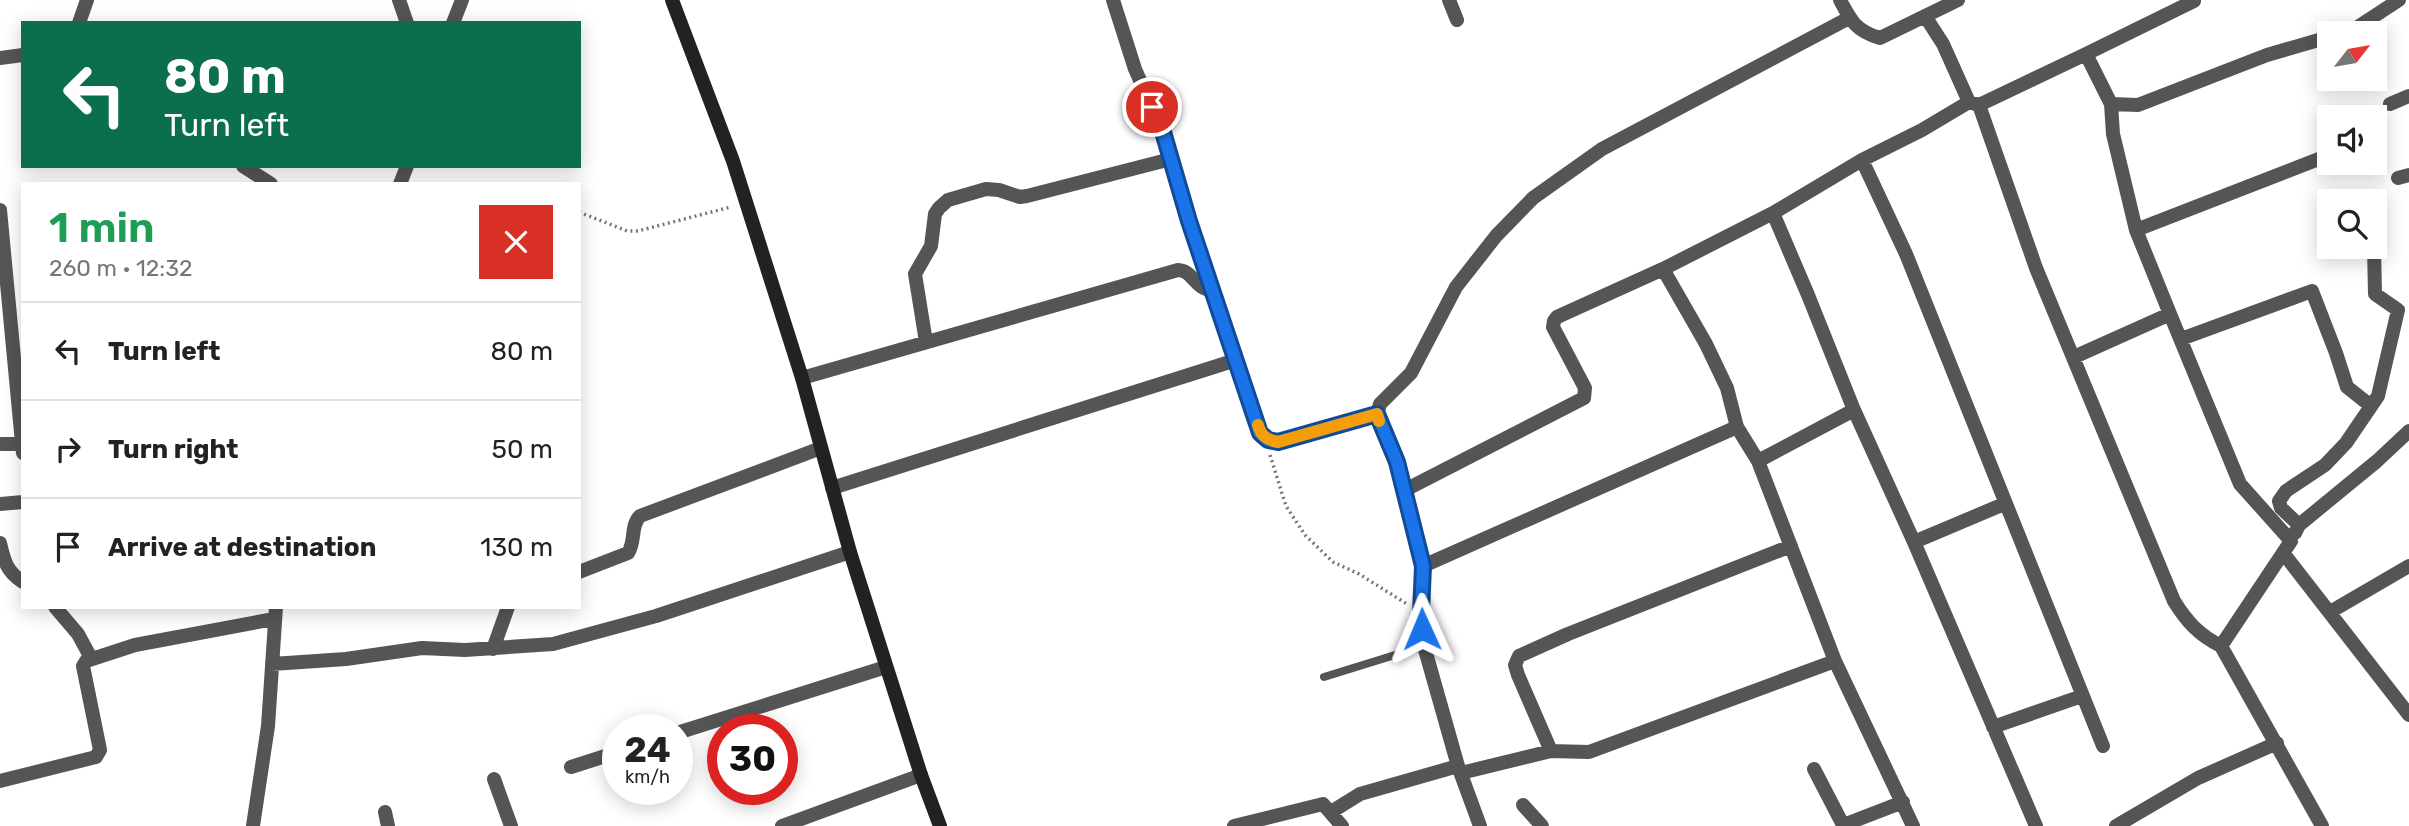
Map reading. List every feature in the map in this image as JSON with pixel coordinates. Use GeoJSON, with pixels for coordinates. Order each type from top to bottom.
{"type":"FeatureCollection","features":[{"type":"Feature","properties":{"kind":"main road"},"geometry":{"type":"LineString","coordinates":[[672,0],[746,203],[802,378],[850,552],[921,775],[940,826]]}},
{"type":"Feature","properties":{"kind":"street"},"geometry":{"type":"LineString","coordinates":[[80,21],[87,0]]}},
{"type":"Feature","properties":{"kind":"street"},"geometry":{"type":"LineString","coordinates":[[399,0],[406,21]]}},
{"type":"Feature","properties":{"kind":"street"},"geometry":{"type":"LineString","coordinates":[[454,21],[462,0]]}},
{"type":"Feature","properties":{"kind":"street"},"geometry":{"type":"LineString","coordinates":[[1114,0],[1130,56],[1163,132],[1260,433],[1268,440],[1278,442],[1377,414]]}},
{"type":"Feature","properties":{"kind":"street"},"geometry":{"type":"LineString","coordinates":[[1449,0],[1457,20]]}},
{"type":"Feature","properties":{"kind":"street"},"geometry":{"type":"LineString","coordinates":[[1840,0],[1849,18],[1864,33],[1880,38],[1958,0]]}},
{"type":"Feature","properties":{"kind":"street"},"geometry":{"type":"LineString","coordinates":[[2367,21],[2399,0]]}},
{"type":"Feature","properties":{"kind":"street"},"geometry":{"type":"LineString","coordinates":[[1405,489],[1584,398],[1585,388],[1553,327],[1557,317],[1663,269],[1773,213],[1862,160],[1974,103],[2085,54],[2194,1]]}},
{"type":"Feature","properties":{"kind":"street"},"geometry":{"type":"LineString","coordinates":[[1925,16],[1974,103],[2036,268],[2174,601],[2188,623],[2203,637],[2221,646],[2322,826]]}},
{"type":"Feature","properties":{"kind":"street"},"geometry":{"type":"LineString","coordinates":[[1480,826],[1459,770],[1424,646],[1421,613],[1423,566],[1397,462],[1377,414],[1380,404],[1411,373],[1456,287],[1496,236],[1533,198],[1602,149],[1849,18]]}},
{"type":"Feature","properties":{"kind":"street"},"geometry":{"type":"LineString","coordinates":[[2111,104],[2138,105],[2267,55],[2317,40]]}},
{"type":"Feature","properties":{"kind":"street"},"geometry":{"type":"LineString","coordinates":[[2085,54],[2111,104],[2113,134],[2136,230],[2240,484],[2287,547],[2330,612],[2409,715]]}},
{"type":"Feature","properties":{"kind":"street"},"geometry":{"type":"LineString","coordinates":[[0,58],[21,55]]}},
{"type":"Feature","properties":{"kind":"street"},"geometry":{"type":"LineString","coordinates":[[2390,104],[2409,96]]}},
{"type":"Feature","properties":{"kind":"street"},"geometry":{"type":"LineString","coordinates":[[926,342],[915,274],[931,246],[935,214],[943,204],[986,189],[1027,196],[1171,159]]}},
{"type":"Feature","properties":{"kind":"street"},"geometry":{"type":"LineString","coordinates":[[1862,160],[1906,254],[2103,746]]}},
{"type":"Feature","properties":{"kind":"street"},"geometry":{"type":"LineString","coordinates":[[2136,230],[2317,160]]}},
{"type":"Feature","properties":{"kind":"street"},"geometry":{"type":"LineString","coordinates":[[246,168],[268,182]]}},
{"type":"Feature","properties":{"kind":"street"},"geometry":{"type":"LineString","coordinates":[[0,210],[21,428]]}},
{"type":"Feature","properties":{"kind":"street"},"geometry":{"type":"LineString","coordinates":[[1773,213],[1854,410],[2036,826]]}},
{"type":"Feature","properties":{"kind":"street"},"geometry":{"type":"LineString","coordinates":[[2299,525],[2281,508],[2279,501],[2286,492],[2325,465],[2339,451],[2378,396],[2398,310],[2375,294],[2374,259]]}},
{"type":"Feature","properties":{"kind":"street"},"geometry":{"type":"LineString","coordinates":[[1663,269],[1706,344],[1727,388],[1737,427],[1758,461],[1835,661],[1913,826]]}},
{"type":"Feature","properties":{"kind":"street"},"geometry":{"type":"LineString","coordinates":[[802,378],[1178,270],[1188,273],[1202,288],[1213,291]]}},
{"type":"Feature","properties":{"kind":"street"},"geometry":{"type":"LineString","coordinates":[[2180,338],[2312,291],[2347,387],[2371,405]]}},
{"type":"Feature","properties":{"kind":"street"},"geometry":{"type":"LineString","coordinates":[[2074,357],[2171,314]]}},
{"type":"Feature","properties":{"kind":"street"},"geometry":{"type":"LineString","coordinates":[[832,488],[1236,360]]}},
{"type":"Feature","properties":{"kind":"street"},"geometry":{"type":"LineString","coordinates":[[0,382],[18,378]]}},
{"type":"Feature","properties":{"kind":"street"},"geometry":{"type":"LineString","coordinates":[[1758,461],[1854,410]]}},
{"type":"Feature","properties":{"kind":"street"},"geometry":{"type":"LineString","coordinates":[[1423,566],[1737,427]]}},
{"type":"Feature","properties":{"kind":"street"},"geometry":{"type":"LineString","coordinates":[[2221,646],[2299,525],[2409,431]]}},
{"type":"Feature","properties":{"kind":"street"},"geometry":{"type":"LineString","coordinates":[[0,444],[21,444]]}},
{"type":"Feature","properties":{"kind":"street"},"geometry":{"type":"LineString","coordinates":[[581,571],[628,553],[632,547],[636,519],[640,516],[821,448]]}},
{"type":"Feature","properties":{"kind":"street"},"geometry":{"type":"LineString","coordinates":[[0,504],[21,502]]}},
{"type":"Feature","properties":{"kind":"street"},"geometry":{"type":"LineString","coordinates":[[1914,542],[2004,503]]}},
{"type":"Feature","properties":{"kind":"street"},"geometry":{"type":"LineString","coordinates":[[0,543],[5,566],[21,581]]}},
{"type":"Feature","properties":{"kind":"street"},"geometry":{"type":"LineString","coordinates":[[1552,751],[1518,675],[1515,665],[1519,656],[1568,634],[1791,547]]}},
{"type":"Feature","properties":{"kind":"street"},"geometry":{"type":"LineString","coordinates":[[272,664],[346,659],[422,648],[493,649],[553,644],[656,615],[850,552]]}},
{"type":"Feature","properties":{"kind":"street"},"geometry":{"type":"LineString","coordinates":[[2330,612],[2409,566]]}},
{"type":"Feature","properties":{"kind":"street"},"geometry":{"type":"LineString","coordinates":[[57,609],[78,634],[91,658]]}},
{"type":"Feature","properties":{"kind":"street"},"geometry":{"type":"LineString","coordinates":[[493,649],[507,609]]}},
{"type":"Feature","properties":{"kind":"street"},"geometry":{"type":"LineString","coordinates":[[0,781],[96,757],[99,754],[83,666],[91,658],[135,645],[275,613],[268,726],[253,826]]}},
{"type":"Feature","properties":{"kind":"street"},"geometry":{"type":"LineString","coordinates":[[1331,813],[1360,794],[1459,770],[1552,751],[1589,752],[1835,661]]}},
{"type":"Feature","properties":{"kind":"street"},"geometry":{"type":"LineString","coordinates":[[693,728],[886,667]]}},
{"type":"Feature","properties":{"kind":"street"},"geometry":{"type":"LineString","coordinates":[[1993,727],[2082,695]]}},
{"type":"Feature","properties":{"kind":"street"},"geometry":{"type":"LineString","coordinates":[[2116,826],[2199,778],[2277,743]]}},
{"type":"Feature","properties":{"kind":"street"},"geometry":{"type":"LineString","coordinates":[[571,767],[602,757]]}},
{"type":"Feature","properties":{"kind":"street"},"geometry":{"type":"LineString","coordinates":[[1814,769],[1842,823],[1846,824],[1903,802]]}},
{"type":"Feature","properties":{"kind":"street"},"geometry":{"type":"LineString","coordinates":[[782,826],[921,775]]}},
{"type":"Feature","properties":{"kind":"street"},"geometry":{"type":"LineString","coordinates":[[495,779],[511,826]]}},
{"type":"Feature","properties":{"kind":"street"},"geometry":{"type":"LineString","coordinates":[[1234,826],[1323,804],[1342,826]]}},
{"type":"Feature","properties":{"kind":"street"},"geometry":{"type":"LineString","coordinates":[[1523,806],[1542,826]]}},
{"type":"Feature","properties":{"kind":"lane"},"geometry":{"type":"LineString","coordinates":[[1324,677],[1424,646]]}},
{"type":"Feature","properties":{"kind":"path"},"geometry":{"type":"LineString","coordinates":[[581,213],[627,231],[638,231],[746,203]]}},
{"type":"Feature","properties":{"kind":"path"},"geometry":{"type":"LineString","coordinates":[[1268,440],[1269,453],[1286,506],[1305,535],[1333,562],[1359,574],[1421,613]]}},
{"type":"Feature","properties":{"kind":"slow traffic"},"geometry":{"type":"LineString","coordinates":[[1258,425],[1260,433],[1268,440],[1278,442],[1377,414],[1379,421]]}},
{"type":"Feature","properties":{"kind":"route"},"geometry":{"type":"LineString","coordinates":[[1152,107],[1163,132],[1189,221],[1260,433],[1268,440],[1278,442],[1377,414],[1397,462],[1423,566],[1422,629]]}}]}
